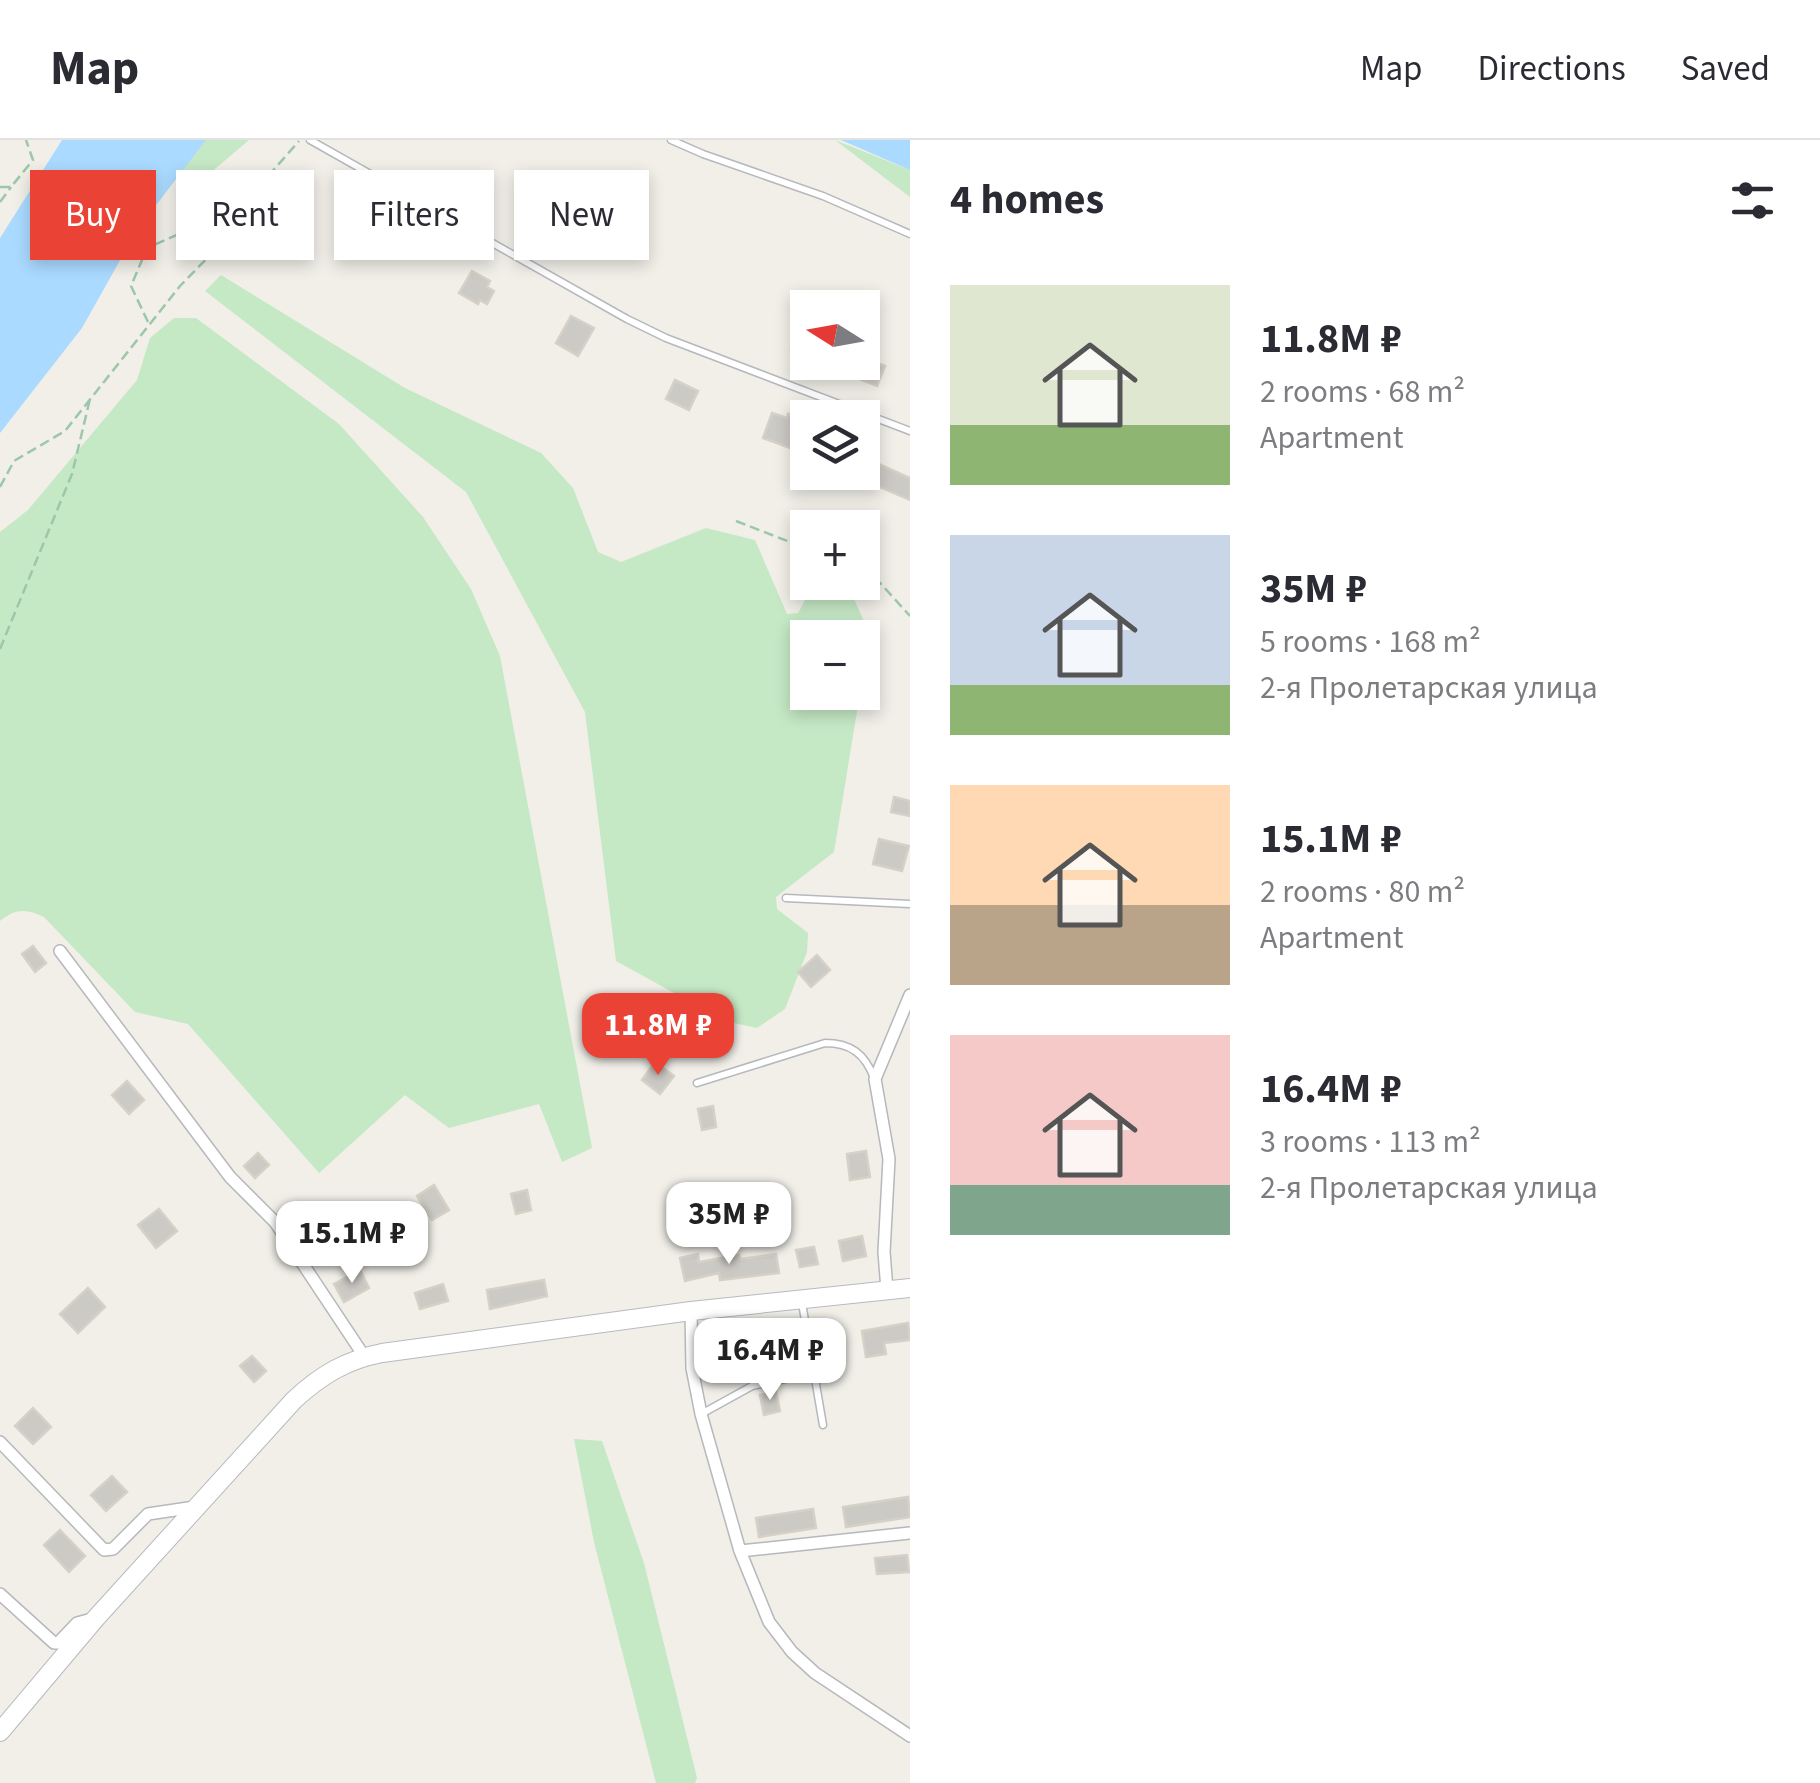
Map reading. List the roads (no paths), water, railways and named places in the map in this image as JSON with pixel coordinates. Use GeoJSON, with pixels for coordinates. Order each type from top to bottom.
{"type":"FeatureCollection","features":[{"type":"Feature","properties":{"kind":"main road"},"geometry":{"type":"LineString","coordinates":[[0,1732],[195,1507],[319,1378],[364,1356],[690,1310],[910,1288]]}},
{"type":"Feature","properties":{"kind":"street"},"geometry":{"type":"LineString","coordinates":[[60,951],[230,1177],[275,1222],[364,1356]]}},
{"type":"Feature","properties":{"kind":"street"},"geometry":{"type":"LineString","coordinates":[[888,1290],[884,1240],[889,1159],[874,1079],[910,995]]}},
{"type":"Feature","properties":{"kind":"street"},"geometry":{"type":"LineString","coordinates":[[690,1310],[692,1368],[701,1414],[740,1551],[769,1622],[792,1652],[815,1673],[910,1736]]}},
{"type":"Feature","properties":{"kind":"street"},"geometry":{"type":"LineString","coordinates":[[3,1451],[104,1550],[114,1548],[148,1514],[195,1507]]}},
{"type":"Feature","properties":{"kind":"street"},"geometry":{"type":"LineString","coordinates":[[740,1551],[910,1533]]}},
{"type":"Feature","properties":{"kind":"street"},"geometry":{"type":"LineString","coordinates":[[0,1594],[54,1643],[78,1623],[96,1618]]}},
{"type":"Feature","properties":{"kind":"lane"},"geometry":{"type":"LineString","coordinates":[[310,140],[627,320],[910,432]]}},
{"type":"Feature","properties":{"kind":"lane"},"geometry":{"type":"LineString","coordinates":[[671,140],[823,196],[910,234]]}},
{"type":"Feature","properties":{"kind":"lane"},"geometry":{"type":"LineString","coordinates":[[786,898],[910,904]]}},
{"type":"Feature","properties":{"kind":"lane"},"geometry":{"type":"LineString","coordinates":[[697,1082],[825,1042],[842,1043],[857,1050],[868,1062],[874,1079]]}},
{"type":"Feature","properties":{"kind":"lane"},"geometry":{"type":"LineString","coordinates":[[801,1299],[823,1425]]}},
{"type":"Feature","properties":{"kind":"lane"},"geometry":{"type":"LineString","coordinates":[[701,1414],[752,1386],[813,1373]]}},
{"type":"Feature","properties":{"kind":"water"},"geometry":{"type":"Polygon","coordinates":[[[62,140],[206,140],[183,170],[176,170],[176,179],[156,205],[156,170],[43,170],[62,140]]]}},
{"type":"Feature","properties":{"kind":"water"},"geometry":{"type":"Polygon","coordinates":[[[841,140],[910,140],[910,170],[841,140]]]}},
{"type":"Feature","properties":{"kind":"water"},"geometry":{"type":"Polygon","coordinates":[[[30,191],[30,260],[120,260],[82,328],[0,433],[0,238],[30,191]]]}}]}
